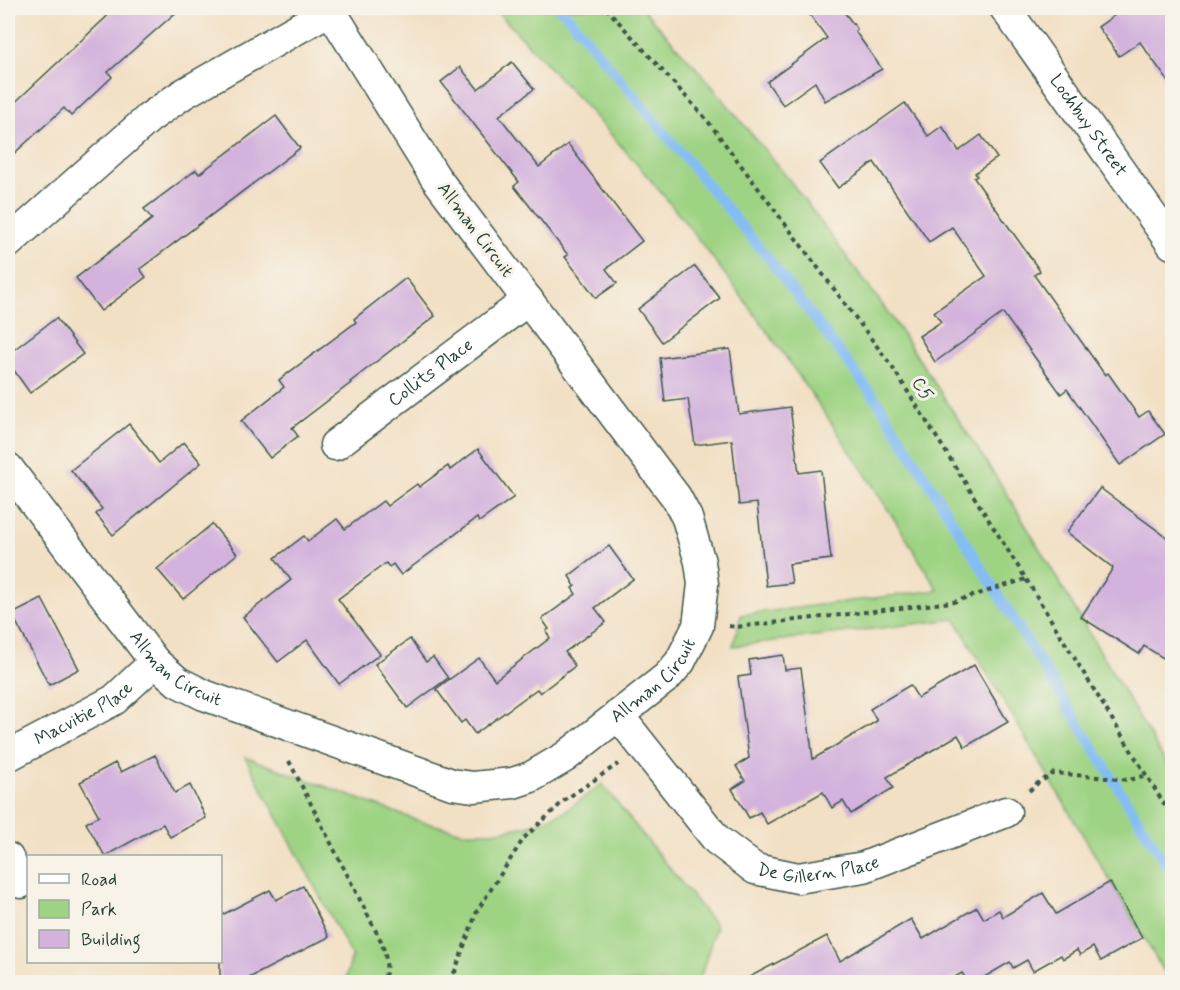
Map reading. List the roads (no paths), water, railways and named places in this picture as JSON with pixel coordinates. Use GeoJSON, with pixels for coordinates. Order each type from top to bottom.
{"type":"FeatureCollection","features":[{"type":"Feature","properties":{"kind":"street","name":"Lochbuy Street"},"geometry":{"type":"LineString","coordinates":[[1005,8],[1173,244]]}},
{"type":"Feature","properties":{"kind":"street","name":"Allman Circuit"},"geometry":{"type":"LineString","coordinates":[[8,243],[149,118],[183,94],[330,9],[435,177],[676,497],[687,518],[700,562],[703,584],[698,626],[680,663],[667,677],[565,757],[531,777],[513,783],[473,787],[452,784],[204,695],[178,682],[155,662],[8,468]]}},
{"type":"Feature","properties":{"kind":"street","name":"Collits Place"},"geometry":{"type":"LineString","coordinates":[[335,445],[528,300]]}},
{"type":"Feature","properties":{"kind":"street","name":"Macvitie Place"},"geometry":{"type":"LineString","coordinates":[[8,756],[114,700],[155,662]]}},
{"type":"Feature","properties":{"kind":"street","name":"De Gillern Place"},"geometry":{"type":"LineString","coordinates":[[618,715],[717,840],[755,869],[798,878],[864,867],[1006,812]]}},
{"type":"Feature","properties":{"kind":"waterway"},"geometry":{"type":"LineString","coordinates":[[558,8],[567,15],[768,258],[881,406],[1172,874]]}}]}
